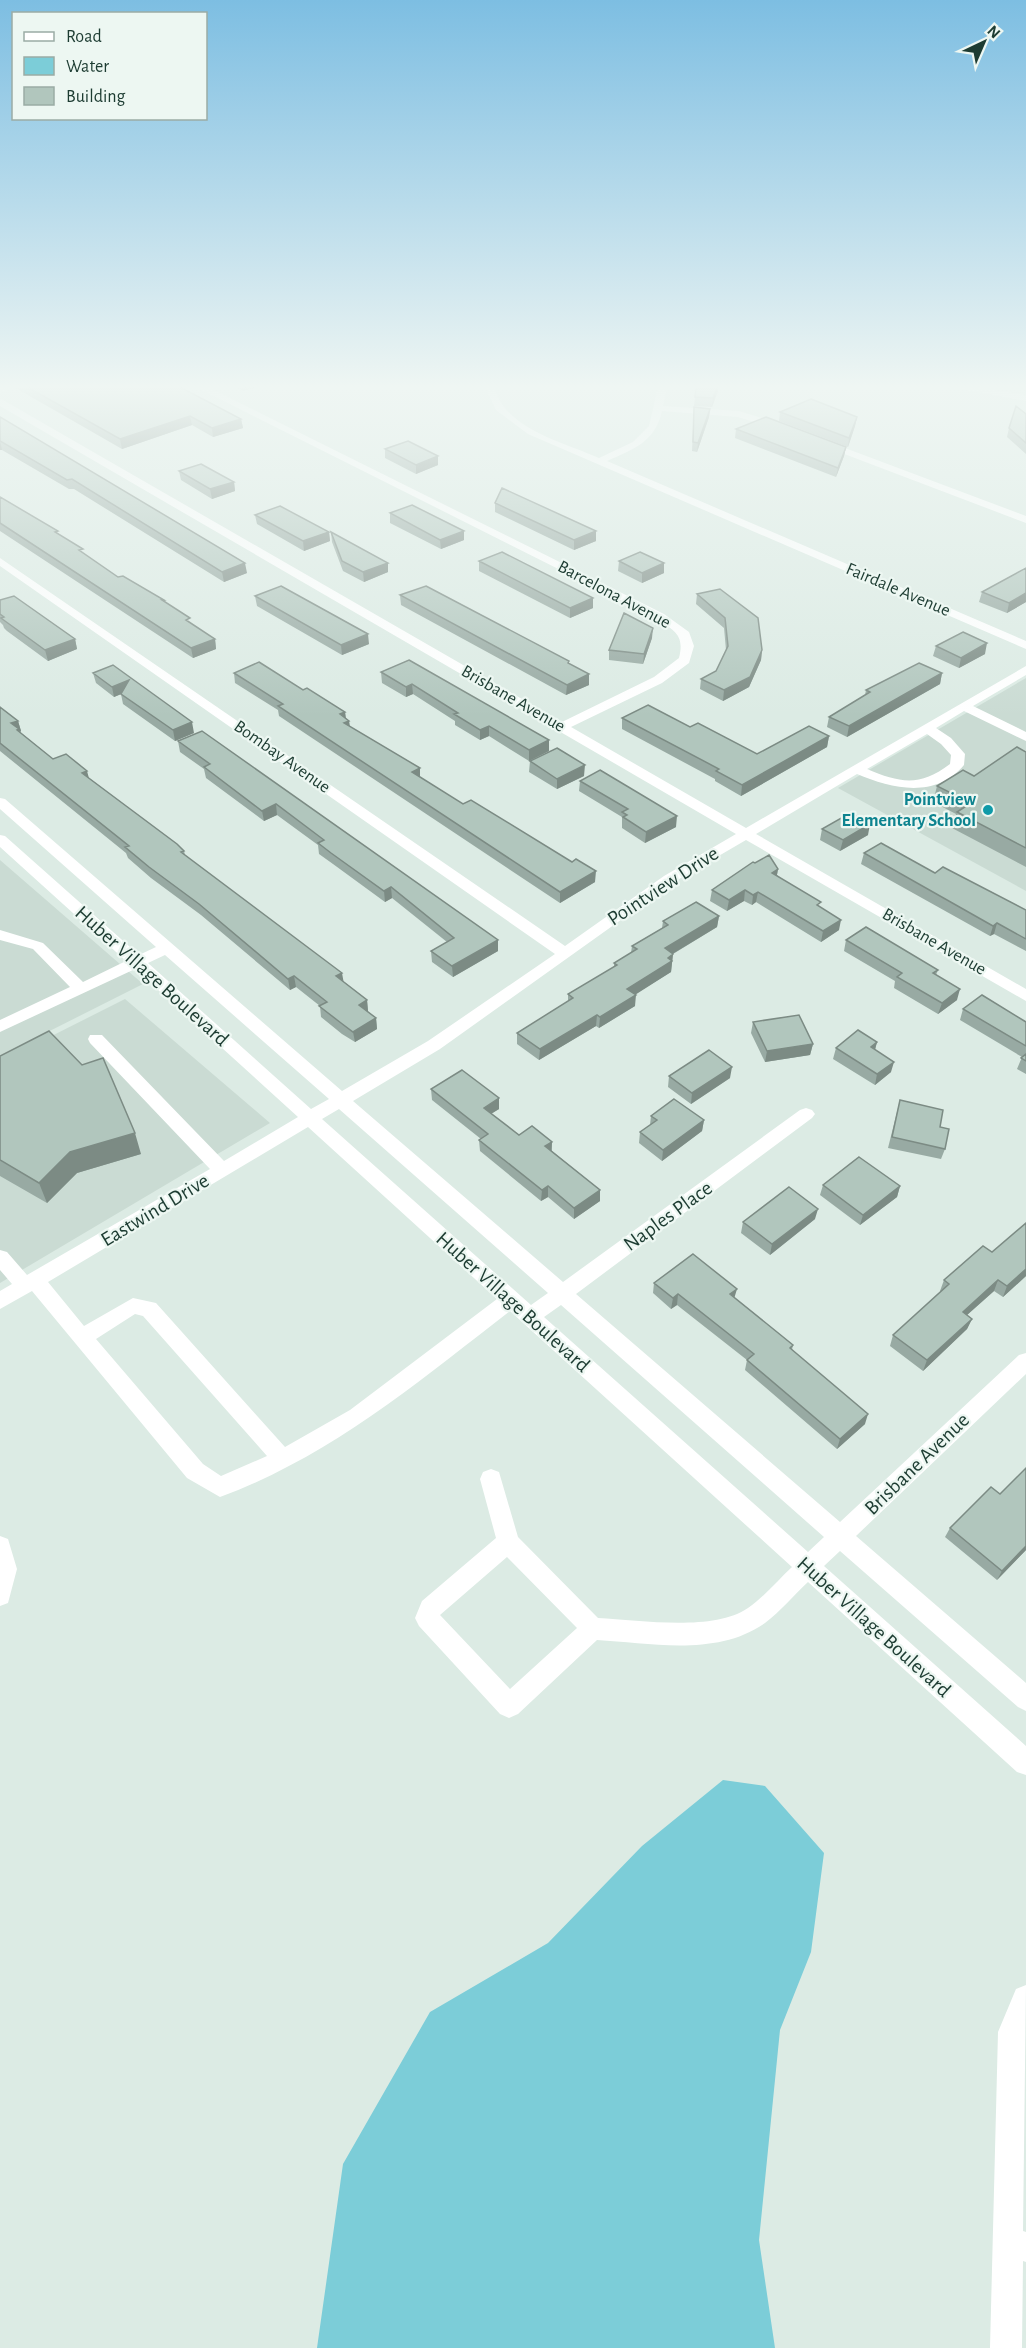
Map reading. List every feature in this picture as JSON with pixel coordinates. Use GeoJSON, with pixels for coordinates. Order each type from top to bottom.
{"type":"FeatureCollection","features":[{"type":"Feature","properties":{"kind":"street","name":"Brisbane Avenue"},"geometry":{"type":"LineString","coordinates":[[163,497],[1026,996]]}},
{"type":"Feature","properties":{"kind":"street","name":"Barcelona Avenue"},"geometry":{"type":"LineString","coordinates":[[420,497],[660,616],[683,632],[688,646],[685,660],[658,680],[561,727]]}},
{"type":"Feature","properties":{"kind":"street","name":"Fairdale Avenue"},"geometry":{"type":"LineString","coordinates":[[682,497],[1026,645]]}},
{"type":"Feature","properties":{"kind":"street"},"geometry":{"type":"LineString","coordinates":[[965,497],[1026,520]]}},
{"type":"Feature","properties":{"kind":"street","name":"Bombay Avenue"},"geometry":{"type":"LineString","coordinates":[[0,561],[564,953]]}},
{"type":"Feature","properties":{"kind":"street","name":"Pointview Drive"},"geometry":{"type":"LineString","coordinates":[[310,1118],[434,1045],[669,879],[1026,669]]}},
{"type":"Feature","properties":{"kind":"street"},"geometry":{"type":"LineString","coordinates":[[963,706],[1026,737]]}},
{"type":"Feature","properties":{"kind":"street"},"geometry":{"type":"LineString","coordinates":[[856,769],[882,780],[905,786],[926,784],[946,775],[957,765],[958,754],[946,741],[927,728]]}},
{"type":"Feature","properties":{"kind":"street","name":"Huber Village Boulevard"},"geometry":{"type":"LineString","coordinates":[[0,802],[1026,1699]]}},
{"type":"Feature","properties":{"kind":"street"},"geometry":{"type":"LineString","coordinates":[[0,832],[23,822]]}},
{"type":"Feature","properties":{"kind":"street","name":"Huber Village Boulevard"},"geometry":{"type":"LineString","coordinates":[[0,839],[1026,1763]]}},
{"type":"Feature","properties":{"kind":"street"},"geometry":{"type":"LineString","coordinates":[[0,935],[38,946],[81,989]]}},
{"type":"Feature","properties":{"kind":"street"},"geometry":{"type":"LineString","coordinates":[[0,1027],[167,948]]}},
{"type":"Feature","properties":{"kind":"street"},"geometry":{"type":"LineString","coordinates":[[96,1039],[222,1170]]}},
{"type":"Feature","properties":{"kind":"street","name":"Naples Place"},"geometry":{"type":"LineString","coordinates":[[530,1317],[806,1114]]}},
{"type":"Feature","properties":{"kind":"street","name":"Eastwind Drive"},"geometry":{"type":"LineString","coordinates":[[0,1301],[310,1118]]}},
{"type":"Feature","properties":{"kind":"street"},"geometry":{"type":"LineString","coordinates":[[0,1257],[82,1337],[195,1471],[220,1487],[283,1459],[357,1416],[510,1300]]}},
{"type":"Feature","properties":{"kind":"street"},"geometry":{"type":"LineString","coordinates":[[82,1337],[132,1306],[149,1309],[283,1459]]}},
{"type":"Feature","properties":{"kind":"street","name":"Brisbane Avenue"},"geometry":{"type":"LineString","coordinates":[[593,1629],[704,1634],[725,1630],[756,1616],[1026,1361]]}},
{"type":"Feature","properties":{"kind":"street"},"geometry":{"type":"LineString","coordinates":[[491,1479],[507,1542],[593,1629],[509,1706],[427,1618],[430,1609],[507,1542]]}},
{"type":"Feature","properties":{"kind":"street"},"geometry":{"type":"LineString","coordinates":[[0,1546],[6,1569],[0,1596]]}},
{"type":"Feature","properties":{"kind":"street"},"geometry":{"type":"LineString","coordinates":[[1006,2348],[1017,2244],[1012,2032],[1026,1999]]}},
{"type":"Feature","properties":{"kind":"shaded area"},"geometry":{"type":"Polygon","coordinates":[[[1026,678],[1026,891],[838,788],[1026,678]]]}},
{"type":"Feature","properties":{"kind":"shaded area"},"geometry":{"type":"Polygon","coordinates":[[[0,860],[143,984],[0,1056],[0,860]]]}},
{"type":"Feature","properties":{"kind":"shaded area"},"geometry":{"type":"Polygon","coordinates":[[[125,999],[270,1123],[0,1283],[0,1062],[125,999]]]}},
{"type":"Feature","properties":{"kind":"water"},"geometry":{"type":"Polygon","coordinates":[[[723,1780],[765,1786],[824,1853],[811,1952],[780,2030],[759,2240],[775,2348],[317,2348],[343,2164],[430,2012],[548,1943],[642,1846],[723,1780]]]}},
{"type":"Feature","properties":{"kind":"building"},"geometry":{"type":"Polygon","coordinates":[[[0,497],[58,531],[55,532],[83,549],[79,550],[118,577],[123,576],[164,600],[162,600],[190,618],[186,620],[215,639],[191,648],[0,523],[0,497]]]}},
{"type":"Feature","properties":{"kind":"building"},"geometry":{"type":"Polygon","coordinates":[[[100,497],[134,497],[245,563],[222,572],[100,497]]]}},
{"type":"Feature","properties":{"kind":"building"},"geometry":{"type":"Polygon","coordinates":[[[498,497],[521,497],[596,531],[574,540],[495,503],[498,497]]]}},
{"type":"Feature","properties":{"kind":"building"},"geometry":{"type":"Polygon","coordinates":[[[412,505],[464,531],[440,540],[390,513],[412,505]]]}},
{"type":"Feature","properties":{"kind":"building"},"geometry":{"type":"Polygon","coordinates":[[[280,506],[329,532],[303,541],[255,515],[280,506]]]}},
{"type":"Feature","properties":{"kind":"building"},"geometry":{"type":"Polygon","coordinates":[[[331,532],[388,563],[363,572],[342,561],[331,532]]]}},
{"type":"Feature","properties":{"kind":"building"},"geometry":{"type":"Polygon","coordinates":[[[502,552],[593,598],[570,608],[479,561],[502,552]]]}},
{"type":"Feature","properties":{"kind":"building"},"geometry":{"type":"Polygon","coordinates":[[[640,552],[664,563],[642,573],[619,561],[640,552]]]}},
{"type":"Feature","properties":{"kind":"building"},"geometry":{"type":"Polygon","coordinates":[[[1026,568],[1026,593],[1009,603],[982,592],[1026,568]]]}},
{"type":"Feature","properties":{"kind":"building"},"geometry":{"type":"Polygon","coordinates":[[[281,586],[368,634],[341,645],[255,596],[281,586]]]}},
{"type":"Feature","properties":{"kind":"building"},"geometry":{"type":"Polygon","coordinates":[[[426,586],[569,661],[568,663],[589,674],[567,685],[400,595],[426,586]]]}},
{"type":"Feature","properties":{"kind":"building"},"geometry":{"type":"Polygon","coordinates":[[[720,589],[758,618],[762,650],[750,677],[724,690],[701,679],[716,671],[728,646],[725,618],[697,594],[720,589]]]}},
{"type":"Feature","properties":{"kind":"building"},"geometry":{"type":"Polygon","coordinates":[[[14,596],[75,639],[45,650],[1,618],[4,617],[0,614],[0,600],[14,596]]]}},
{"type":"Feature","properties":{"kind":"building"},"geometry":{"type":"Polygon","coordinates":[[[624,613],[653,628],[644,654],[609,650],[624,613]]]}},
{"type":"Feature","properties":{"kind":"building"},"geometry":{"type":"Polygon","coordinates":[[[963,632],[987,643],[961,658],[936,646],[963,632]]]}},
{"type":"Feature","properties":{"kind":"building"},"geometry":{"type":"Polygon","coordinates":[[[409,660],[549,740],[529,750],[489,726],[480,730],[412,684],[406,687],[381,672],[409,660]]]}},
{"type":"Feature","properties":{"kind":"building"},"geometry":{"type":"Polygon","coordinates":[[[259,662],[303,690],[307,688],[345,712],[340,714],[349,721],[344,723],[420,768],[412,772],[463,804],[471,800],[572,862],[576,859],[596,871],[560,892],[278,706],[283,704],[234,673],[259,662]]]}},
{"type":"Feature","properties":{"kind":"building"},"geometry":{"type":"Polygon","coordinates":[[[919,663],[942,673],[849,726],[829,717],[870,692],[866,690],[919,663]]]}},
{"type":"Feature","properties":{"kind":"building"},"geometry":{"type":"Polygon","coordinates":[[[113,665],[192,722],[173,730],[121,694],[129,680],[112,687],[93,673],[113,665]]]}},
{"type":"Feature","properties":{"kind":"building"},"geometry":{"type":"Polygon","coordinates":[[[648,705],[690,727],[698,723],[757,754],[809,726],[829,736],[742,785],[716,771],[719,769],[622,718],[648,705]]]}},
{"type":"Feature","properties":{"kind":"building"},"geometry":{"type":"Polygon","coordinates":[[[0,707],[18,721],[11,723],[19,729],[17,730],[53,759],[66,754],[87,771],[82,773],[177,844],[184,851],[181,852],[342,973],[336,976],[367,1000],[359,1005],[376,1018],[353,1032],[319,1006],[327,1002],[294,976],[288,979],[199,904],[149,867],[125,847],[129,846],[0,743],[0,707]]]}},
{"type":"Feature","properties":{"kind":"building"},"geometry":{"type":"Polygon","coordinates":[[[202,731],[498,940],[452,966],[431,951],[454,938],[391,887],[384,891],[331,853],[318,843],[324,840],[276,804],[262,811],[204,767],[210,764],[178,741],[202,731]]]}},
{"type":"Feature","properties":{"kind":"building","name":"Pointview Elementary School"},"geometry":{"type":"Polygon","coordinates":[[[1017,747],[1026,752],[1026,848],[957,812],[971,803],[937,786],[963,770],[974,776],[1017,747]]]}},
{"type":"Feature","properties":{"kind":"building"},"geometry":{"type":"Polygon","coordinates":[[[557,748],[585,765],[557,779],[530,761],[557,748]]]}},
{"type":"Feature","properties":{"kind":"building"},"geometry":{"type":"Polygon","coordinates":[[[600,770],[677,816],[646,832],[623,817],[627,815],[622,812],[628,809],[580,781],[600,770]]]}},
{"type":"Feature","properties":{"kind":"building"},"geometry":{"type":"Polygon","coordinates":[[[850,813],[870,824],[843,840],[822,829],[850,813]]]}},
{"type":"Feature","properties":{"kind":"building"},"geometry":{"type":"Polygon","coordinates":[[[881,843],[935,873],[943,867],[1026,910],[1026,939],[997,923],[993,926],[864,853],[881,843]]]}},
{"type":"Feature","properties":{"kind":"building"},"geometry":{"type":"Polygon","coordinates":[[[769,855],[778,869],[772,873],[821,902],[817,905],[841,920],[823,931],[758,892],[753,895],[745,890],[729,900],[712,890],[753,862],[769,855]]]}},
{"type":"Feature","properties":{"kind":"building"},"geometry":{"type":"Polygon","coordinates":[[[696,902],[719,916],[665,948],[673,954],[668,958],[672,961],[627,989],[636,995],[540,1049],[517,1033],[573,998],[568,994],[617,965],[614,963],[637,949],[632,946],[668,925],[663,921],[696,902]]]}},
{"type":"Feature","properties":{"kind":"building"},"geometry":{"type":"Polygon","coordinates":[[[866,927],[938,970],[933,973],[960,989],[942,1003],[897,977],[902,973],[846,940],[866,927]]]}},
{"type":"Feature","properties":{"kind":"building"},"geometry":{"type":"Polygon","coordinates":[[[982,995],[1026,1022],[1026,1046],[963,1009],[982,995]]]}},
{"type":"Feature","properties":{"kind":"building"},"geometry":{"type":"Polygon","coordinates":[[[799,1015],[813,1044],[767,1051],[753,1022],[799,1015]]]}},
{"type":"Feature","properties":{"kind":"building"},"geometry":{"type":"Polygon","coordinates":[[[858,1030],[877,1042],[871,1047],[894,1062],[877,1074],[836,1048],[858,1030]]]}},
{"type":"Feature","properties":{"kind":"building"},"geometry":{"type":"Polygon","coordinates":[[[49,1031],[82,1065],[103,1058],[135,1133],[70,1152],[39,1183],[0,1160],[0,1056],[49,1031]]]}},
{"type":"Feature","properties":{"kind":"building"},"geometry":{"type":"Polygon","coordinates":[[[709,1050],[732,1067],[692,1093],[669,1076],[709,1050]]]}},
{"type":"Feature","properties":{"kind":"building"},"geometry":{"type":"Polygon","coordinates":[[[462,1070],[499,1098],[484,1108],[519,1135],[532,1126],[552,1142],[545,1146],[600,1190],[574,1208],[548,1186],[542,1190],[479,1140],[488,1134],[431,1089],[462,1070]]]}},
{"type":"Feature","properties":{"kind":"building"},"geometry":{"type":"Polygon","coordinates":[[[674,1099],[704,1120],[663,1150],[640,1132],[657,1120],[651,1116],[674,1099]]]}},
{"type":"Feature","properties":{"kind":"building"},"geometry":{"type":"Polygon","coordinates":[[[900,1100],[943,1110],[940,1127],[949,1129],[945,1149],[892,1137],[900,1100]]]}},
{"type":"Feature","properties":{"kind":"building"},"geometry":{"type":"Polygon","coordinates":[[[859,1157],[900,1186],[863,1215],[823,1185],[859,1157]]]}},
{"type":"Feature","properties":{"kind":"building"},"geometry":{"type":"Polygon","coordinates":[[[789,1187],[818,1209],[772,1244],[743,1222],[789,1187]]]}},
{"type":"Feature","properties":{"kind":"building"},"geometry":{"type":"Polygon","coordinates":[[[1026,1223],[1026,1269],[1007,1286],[998,1280],[963,1312],[972,1319],[927,1360],[893,1335],[949,1284],[944,1280],[983,1246],[992,1252],[1026,1223]]]}},
{"type":"Feature","properties":{"kind":"building"},"geometry":{"type":"Polygon","coordinates":[[[693,1254],[737,1289],[730,1294],[793,1345],[790,1348],[868,1414],[840,1439],[747,1360],[754,1354],[678,1294],[673,1298],[654,1283],[693,1254]]]}},
{"type":"Feature","properties":{"kind":"building"},"geometry":{"type":"Polygon","coordinates":[[[1026,1468],[1026,1546],[1002,1571],[950,1528],[991,1487],[1000,1494],[1026,1468]]]}},
{"type":"Feature","properties":{"kind":"place","name":"Pointview Elementary School"},"geometry":{"type":"Point","coordinates":[988,810]}}]}
